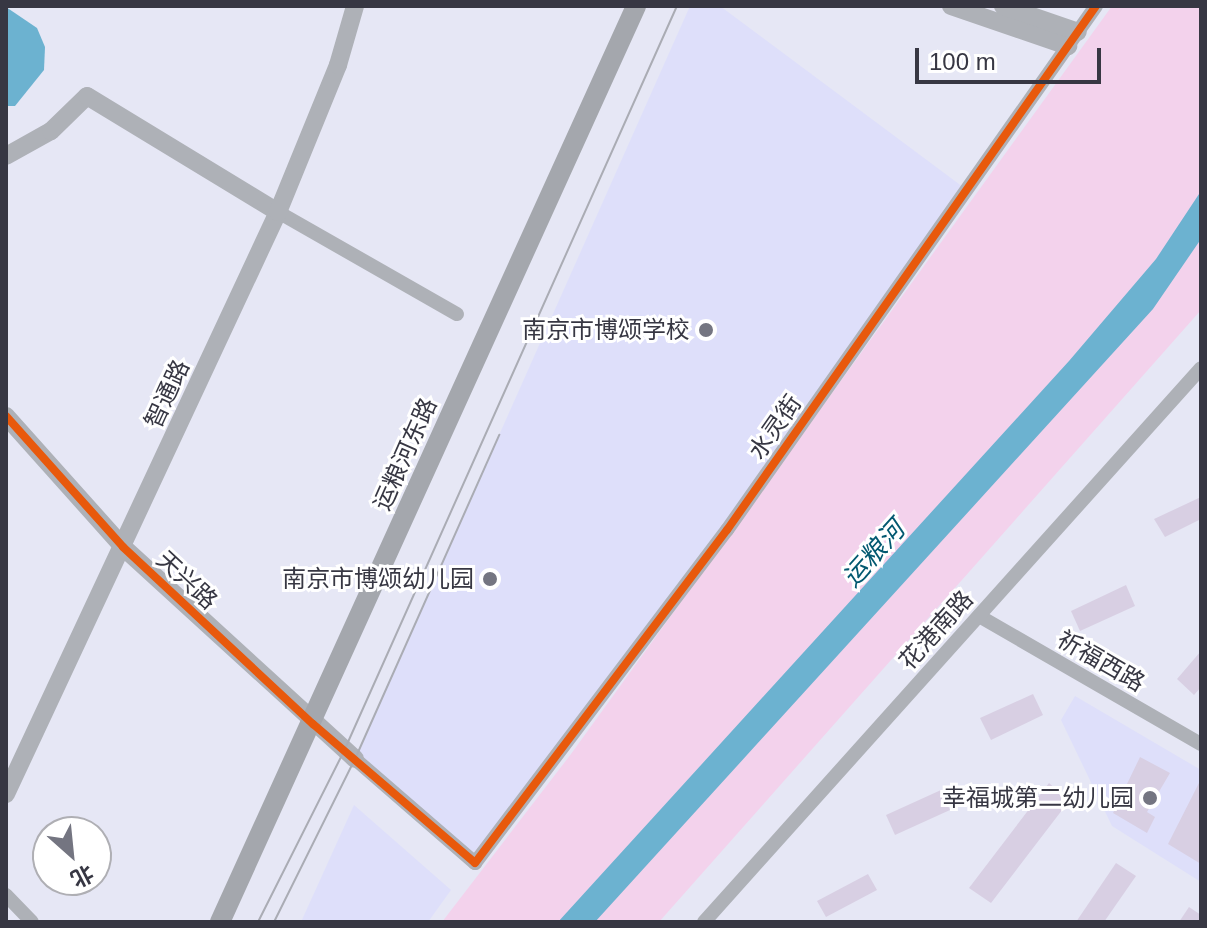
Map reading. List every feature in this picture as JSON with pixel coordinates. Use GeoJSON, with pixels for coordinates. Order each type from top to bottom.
{"type":"FeatureCollection","features":[{"type":"Feature","properties":{"kind":"main road","name":"运粮河东路"},"geometry":{"type":"LineString","coordinates":[[220,922],[313,724],[636,6]]}},
{"type":"Feature","properties":{"kind":"street","name":"智通路"},"geometry":{"type":"LineString","coordinates":[[6,794],[278,212],[338,65],[355,6]]}},
{"type":"Feature","properties":{"kind":"street"},"geometry":{"type":"LineString","coordinates":[[951,6],[1073,39]]}},
{"type":"Feature","properties":{"kind":"street"},"geometry":{"type":"LineString","coordinates":[[1003,6],[1073,39]]}},
{"type":"Feature","properties":{"kind":"street","name":"水灵街"},"geometry":{"type":"LineString","coordinates":[[355,759],[475,863],[727,530],[1096,6]]}},
{"type":"Feature","properties":{"kind":"street"},"geometry":{"type":"LineString","coordinates":[[6,156],[51,131],[87,96],[278,212],[457,314]]}},
{"type":"Feature","properties":{"kind":"street","name":"花港南路"},"geometry":{"type":"LineString","coordinates":[[704,922],[1201,368]]}},
{"type":"Feature","properties":{"kind":"street","name":"天兴路"},"geometry":{"type":"LineString","coordinates":[[6,416],[123,547],[313,724],[355,759]]}},
{"type":"Feature","properties":{"kind":"street","name":"祈福西路"},"geometry":{"type":"LineString","coordinates":[[979,616],[1201,744]]}},
{"type":"Feature","properties":{"kind":"street"},"geometry":{"type":"LineString","coordinates":[[6,895],[32,922]]}},
{"type":"Feature","properties":{"kind":"shaded area","name":"南京市博颂学校"},"geometry":{"type":"Polygon","coordinates":[[[690,6],[720,6],[967,190],[608,688],[475,863],[355,759],[690,6]]]}},
{"type":"Feature","properties":{"kind":"shaded area"},"geometry":{"type":"Polygon","coordinates":[[[1112,6],[1201,6],[1201,310],[659,922],[442,922],[571,754],[1112,6]]]}},
{"type":"Feature","properties":{"kind":"shaded area","name":"幸福城第二幼儿园"},"geometry":{"type":"Polygon","coordinates":[[[1075,696],[1201,770],[1201,882],[1112,826],[1061,720],[1075,696]]]}},
{"type":"Feature","properties":{"kind":"shaded area"},"geometry":{"type":"Polygon","coordinates":[[[354,805],[451,890],[428,922],[301,922],[354,805]]]}},
{"type":"Feature","properties":{"kind":"water"},"geometry":{"type":"Polygon","coordinates":[[[6,7],[37,28],[45,47],[44,70],[15,106],[6,106],[6,7]]]}},
{"type":"Feature","properties":{"kind":"water"},"geometry":{"type":"Polygon","coordinates":[[[1201,191],[1201,239],[1153,309],[595,922],[558,922],[1069,361],[1156,259],[1201,191]]]}},
{"type":"Feature","properties":{"kind":"building"},"geometry":{"type":"Polygon","coordinates":[[[1201,497],[1201,519],[1165,537],[1154,519],[1201,497]]]}},
{"type":"Feature","properties":{"kind":"building"},"geometry":{"type":"Polygon","coordinates":[[[1126,585],[1135,606],[1080,631],[1071,611],[1126,585]]]}},
{"type":"Feature","properties":{"kind":"building"},"geometry":{"type":"Polygon","coordinates":[[[1201,651],[1201,687],[1194,695],[1177,679],[1201,651]]]}},
{"type":"Feature","properties":{"kind":"building"},"geometry":{"type":"Polygon","coordinates":[[[1033,694],[1043,715],[991,740],[980,718],[1033,694]]]}},
{"type":"Feature","properties":{"kind":"building"},"geometry":{"type":"Polygon","coordinates":[[[1140,757],[1170,773],[1147,812],[1155,817],[1147,833],[1113,813],[1140,757]]]}},
{"type":"Feature","properties":{"kind":"building"},"geometry":{"type":"Polygon","coordinates":[[[1201,779],[1201,864],[1168,844],[1201,779]]]}},
{"type":"Feature","properties":{"kind":"building"},"geometry":{"type":"Polygon","coordinates":[[[1049,783],[1069,801],[991,903],[969,888],[1049,783]]]}},
{"type":"Feature","properties":{"kind":"building"},"geometry":{"type":"Polygon","coordinates":[[[941,790],[950,810],[895,835],[886,815],[941,790]]]}},
{"type":"Feature","properties":{"kind":"building"},"geometry":{"type":"Polygon","coordinates":[[[1116,863],[1136,876],[1104,922],[1076,922],[1116,863]]]}},
{"type":"Feature","properties":{"kind":"building"},"geometry":{"type":"Polygon","coordinates":[[[868,874],[877,890],[826,917],[817,901],[868,874]]]}},
{"type":"Feature","properties":{"kind":"building"},"geometry":{"type":"Polygon","coordinates":[[[1189,907],[1201,915],[1201,922],[1179,922],[1189,907]]]}},
{"type":"Feature","properties":{"kind":"tram line"},"geometry":{"type":"LineString","coordinates":[[258,922],[344,751],[677,6]]}},
{"type":"Feature","properties":{"kind":"tram line"},"geometry":{"type":"LineString","coordinates":[[274,922],[355,759],[499,435]]}},
{"type":"Feature","properties":{"kind":"cycle path"},"geometry":{"type":"LineString","coordinates":[[6,416],[123,547],[313,724],[475,863],[727,530],[1096,6]]}},
{"type":"Feature","properties":{"kind":"place","name":"南京市博颂学校"},"geometry":{"type":"Point","coordinates":[706,330]}},
{"type":"Feature","properties":{"kind":"place","name":"南京市博颂幼儿园"},"geometry":{"type":"Point","coordinates":[490,579]}},
{"type":"Feature","properties":{"kind":"place","name":"幸福城第二幼儿园"},"geometry":{"type":"Point","coordinates":[1150,798]}},
{"type":"Feature","properties":{"kind":"water label","name":"运粮河"},"geometry":{"type":"Point","coordinates":[874,554]}}]}
